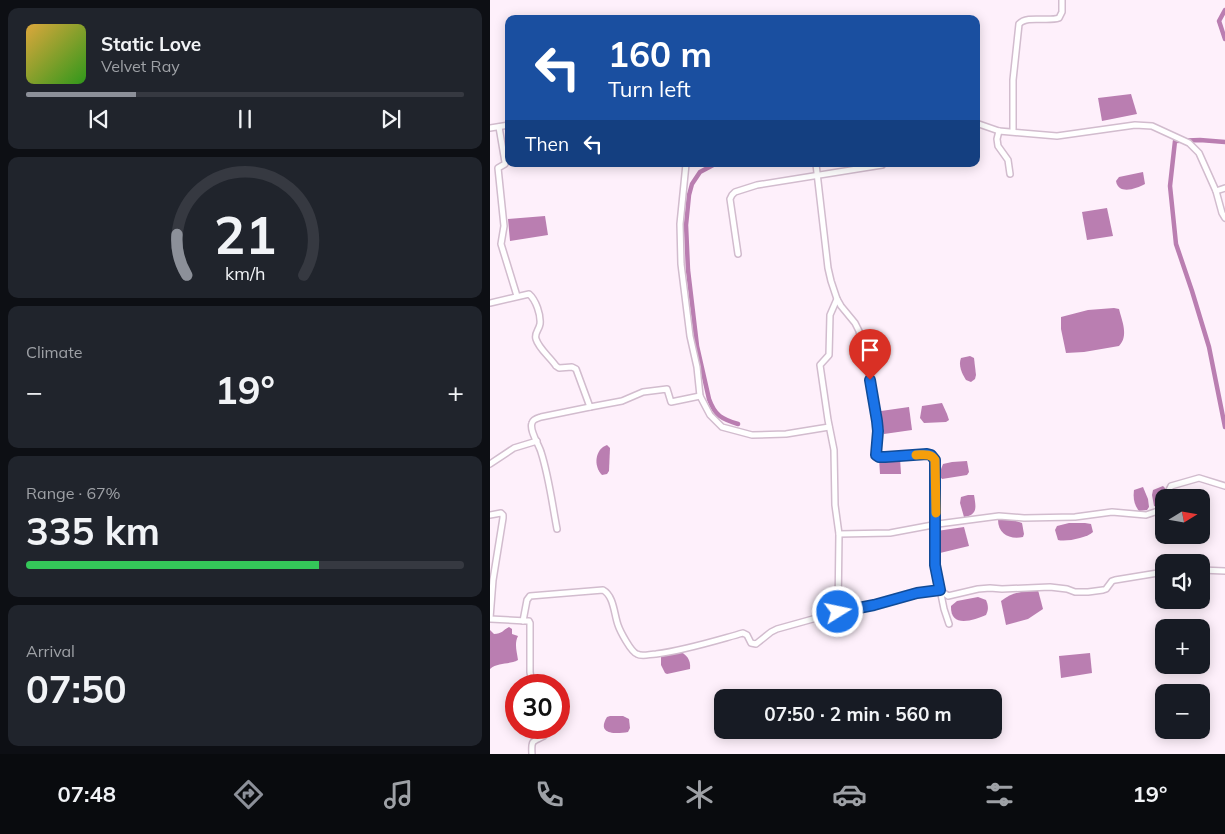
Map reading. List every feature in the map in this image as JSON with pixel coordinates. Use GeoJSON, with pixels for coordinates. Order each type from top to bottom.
{"type":"FeatureCollection","features":[{"type":"Feature","properties":{"kind":"street"},"geometry":{"type":"LineString","coordinates":[[1013,131],[1013,80],[1017,29],[1021,21],[1053,20],[1059,18],[1062,12],[1062,0]]}},
{"type":"Feature","properties":{"kind":"street"},"geometry":{"type":"LineString","coordinates":[[980,124],[999,131],[1057,136],[1135,125],[1152,126],[1189,143],[1199,153],[1216,191],[1225,218]]}},
{"type":"Feature","properties":{"kind":"street"},"geometry":{"type":"LineString","coordinates":[[490,128],[505,126]]}},
{"type":"Feature","properties":{"kind":"street"},"geometry":{"type":"LineString","coordinates":[[499,127],[505,162],[505,164],[498,168],[504,226],[501,244],[517,296]]}},
{"type":"Feature","properties":{"kind":"street"},"geometry":{"type":"LineString","coordinates":[[999,131],[998,146],[1008,160],[1010,174]]}},
{"type":"Feature","properties":{"kind":"street"},"geometry":{"type":"LineString","coordinates":[[686,167],[680,224],[681,264],[700,396],[710,415],[722,427],[752,435],[786,434],[829,427]]}},
{"type":"Feature","properties":{"kind":"street"},"geometry":{"type":"LineString","coordinates":[[817,167],[830,281],[841,306],[859,331],[876,415],[878,431],[876,455],[885,457],[927,454],[933,457],[936,464],[935,565],[949,624]]}},
{"type":"Feature","properties":{"kind":"street"},"geometry":{"type":"LineString","coordinates":[[738,254],[730,199],[735,192],[757,185],[868,167]]}},
{"type":"Feature","properties":{"kind":"street"},"geometry":{"type":"LineString","coordinates":[[1216,191],[1225,188]]}},
{"type":"Feature","properties":{"kind":"street"},"geometry":{"type":"LineString","coordinates":[[490,303],[517,296],[529,294],[532,296],[535,300],[539,316],[540,324],[536,333],[538,343],[556,366],[559,368],[572,367],[576,369],[590,407]]}},
{"type":"Feature","properties":{"kind":"street"},"geometry":{"type":"LineString","coordinates":[[837,299],[830,315],[829,355],[820,365],[834,450],[835,505],[839,534],[838,612]]}},
{"type":"Feature","properties":{"kind":"street"},"geometry":{"type":"LineString","coordinates":[[557,528],[545,469],[532,429],[531,424],[535,419],[622,401],[643,392],[667,389],[671,402],[700,396]]}},
{"type":"Feature","properties":{"kind":"street"},"geometry":{"type":"LineString","coordinates":[[490,464],[514,448],[537,441]]}},
{"type":"Feature","properties":{"kind":"street"},"geometry":{"type":"LineString","coordinates":[[1170,489],[1171,486],[1200,478],[1225,486]]}},
{"type":"Feature","properties":{"kind":"street"},"geometry":{"type":"LineString","coordinates":[[839,534],[890,534],[935,525],[999,516],[1024,518],[1076,517],[1112,512],[1146,515],[1155,512]]}},
{"type":"Feature","properties":{"kind":"street"},"geometry":{"type":"LineString","coordinates":[[490,515],[503,514],[493,580],[490,618],[529,622],[530,674]]}},
{"type":"Feature","properties":{"kind":"street"},"geometry":{"type":"LineString","coordinates":[[1210,570],[1225,571]]}},
{"type":"Feature","properties":{"kind":"street"},"geometry":{"type":"LineString","coordinates":[[523,621],[527,600],[530,596],[603,590],[607,593],[612,604],[618,626],[633,651],[636,654],[642,655],[699,646],[743,633],[747,635],[751,643],[756,644],[770,632],[777,629],[917,593],[940,590],[948,596],[978,588],[1050,588],[1088,592],[1106,589],[1114,580],[1155,573]]}},
{"type":"Feature","properties":{"kind":"street"},"geometry":{"type":"LineString","coordinates":[[532,754],[532,742],[536,739]]}},
{"type":"Feature","properties":{"kind":"shaded area"},"geometry":{"type":"Polygon","coordinates":[[[1131,94],[1137,114],[1102,121],[1098,98],[1131,94]]]}},
{"type":"Feature","properties":{"kind":"shaded area"},"geometry":{"type":"Polygon","coordinates":[[[1143,172],[1145,184],[1137,188],[1128,190],[1117,185],[1116,181],[1119,177],[1143,172]]]}},
{"type":"Feature","properties":{"kind":"shaded area"},"geometry":{"type":"Polygon","coordinates":[[[1107,208],[1113,236],[1087,240],[1082,212],[1107,208]]]}},
{"type":"Feature","properties":{"kind":"shaded area"},"geometry":{"type":"Polygon","coordinates":[[[545,216],[548,235],[510,241],[508,219],[545,216]]]}},
{"type":"Feature","properties":{"kind":"shaded area"},"geometry":{"type":"Polygon","coordinates":[[[1119,309],[1124,328],[1124,338],[1119,346],[1066,353],[1061,329],[1061,317],[1088,310],[1119,309]]]}},
{"type":"Feature","properties":{"kind":"shaded area"},"geometry":{"type":"Polygon","coordinates":[[[970,356],[974,358],[976,375],[975,379],[971,382],[966,380],[960,364],[961,358],[970,356]]]}},
{"type":"Feature","properties":{"kind":"shaded area"},"geometry":{"type":"Polygon","coordinates":[[[942,403],[949,420],[946,422],[924,423],[920,418],[922,406],[942,403]]]}},
{"type":"Feature","properties":{"kind":"shaded area"},"geometry":{"type":"Polygon","coordinates":[[[909,407],[912,430],[884,434],[881,411],[909,407]]]}},
{"type":"Feature","properties":{"kind":"shaded area"},"geometry":{"type":"Polygon","coordinates":[[[607,445],[610,448],[609,471],[607,474],[602,475],[596,463],[600,450],[607,445]]]}},
{"type":"Feature","properties":{"kind":"shaded area"},"geometry":{"type":"Polygon","coordinates":[[[879,458],[900,458],[901,474],[880,474],[879,458]]]}},
{"type":"Feature","properties":{"kind":"shaded area"},"geometry":{"type":"Polygon","coordinates":[[[967,461],[969,472],[967,475],[942,479],[940,476],[943,464],[967,461]]]}},
{"type":"Feature","properties":{"kind":"shaded area"},"geometry":{"type":"Polygon","coordinates":[[[1163,486],[1166,489],[1156,489],[1163,486]]]}},
{"type":"Feature","properties":{"kind":"shaded area"},"geometry":{"type":"Polygon","coordinates":[[[1143,487],[1149,507],[1147,510],[1139,511],[1134,501],[1134,490],[1143,487]]]}},
{"type":"Feature","properties":{"kind":"shaded area"},"geometry":{"type":"Polygon","coordinates":[[[1155,489],[1155,506],[1152,495],[1155,489]]]}},
{"type":"Feature","properties":{"kind":"shaded area"},"geometry":{"type":"Polygon","coordinates":[[[974,495],[975,510],[969,516],[964,517],[960,503],[961,497],[974,495]]]}},
{"type":"Feature","properties":{"kind":"shaded area"},"geometry":{"type":"Polygon","coordinates":[[[1004,517],[1022,523],[1023,537],[1009,537],[1002,532],[998,520],[1004,517]]]}},
{"type":"Feature","properties":{"kind":"shaded area"},"geometry":{"type":"Polygon","coordinates":[[[1069,523],[1091,524],[1093,532],[1076,539],[1058,540],[1055,530],[1057,526],[1069,523]]]}},
{"type":"Feature","properties":{"kind":"shaded area"},"geometry":{"type":"Polygon","coordinates":[[[964,527],[969,546],[940,553],[937,531],[964,527]]]}},
{"type":"Feature","properties":{"kind":"shaded area"},"geometry":{"type":"Polygon","coordinates":[[[1038,590],[1043,609],[1028,619],[1006,625],[1001,601],[1018,592],[1038,590]]]}},
{"type":"Feature","properties":{"kind":"shaded area"},"geometry":{"type":"Polygon","coordinates":[[[978,597],[986,600],[988,611],[986,615],[964,621],[954,618],[951,606],[957,601],[978,597]]]}},
{"type":"Feature","properties":{"kind":"shaded area"},"geometry":{"type":"Polygon","coordinates":[[[509,627],[512,629],[512,634],[518,636],[516,645],[518,660],[496,665],[490,669],[490,630],[497,634],[509,627]]]}},
{"type":"Feature","properties":{"kind":"shaded area"},"geometry":{"type":"Polygon","coordinates":[[[678,651],[688,658],[690,669],[665,673],[661,665],[661,656],[678,651]]]}},
{"type":"Feature","properties":{"kind":"shaded area"},"geometry":{"type":"Polygon","coordinates":[[[1090,653],[1092,673],[1061,678],[1059,656],[1090,653]]]}},
{"type":"Feature","properties":{"kind":"shaded area"},"geometry":{"type":"Polygon","coordinates":[[[623,716],[629,719],[630,728],[628,732],[613,733],[606,730],[604,723],[607,717],[623,716]]]}},
{"type":"Feature","properties":{"kind":"waterway"},"geometry":{"type":"LineString","coordinates":[[1225,10],[1219,21],[1225,39]]}},
{"type":"Feature","properties":{"kind":"waterway"},"geometry":{"type":"LineString","coordinates":[[1225,142],[1175,141],[1170,186],[1176,244],[1209,347],[1225,427]]}},
{"type":"Feature","properties":{"kind":"waterway"},"geometry":{"type":"LineString","coordinates":[[709,167],[700,172],[692,184],[689,195],[686,225],[688,270],[697,346],[709,399],[720,416],[738,424]]}},
{"type":"Feature","properties":{"kind":"slow traffic"},"geometry":{"type":"LineString","coordinates":[[916,455],[931,455],[935,460],[936,513]]}},
{"type":"Feature","properties":{"kind":"route"},"geometry":{"type":"LineString","coordinates":[[838,612],[874,605],[917,593],[940,590],[935,565],[934,543],[936,519],[935,460],[931,455],[927,454],[885,457],[876,455],[878,431],[870,380]]}}]}
